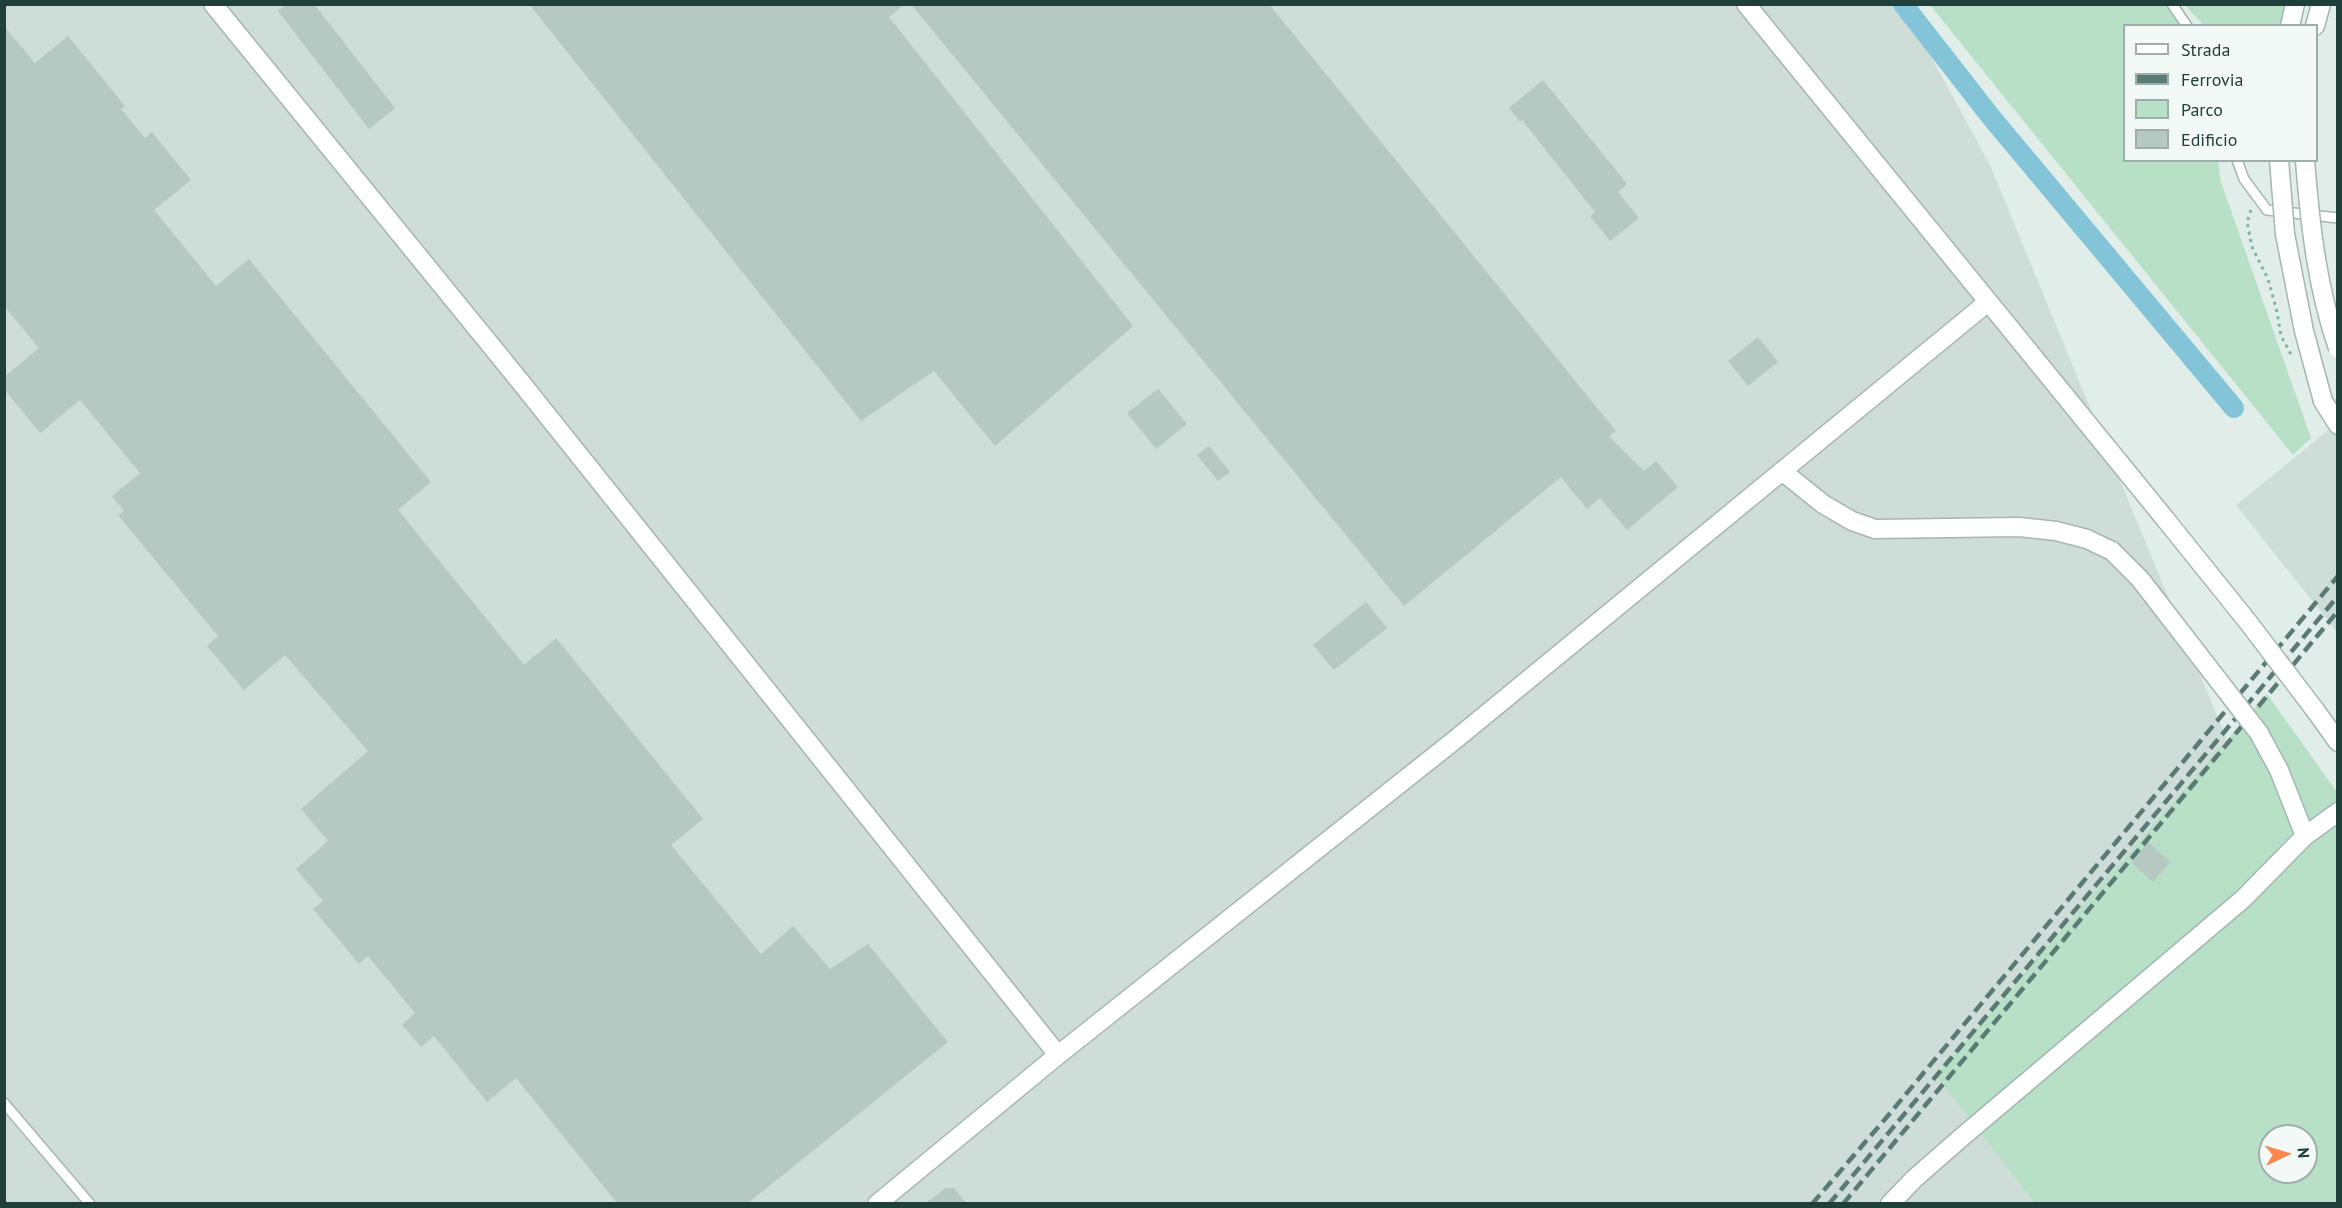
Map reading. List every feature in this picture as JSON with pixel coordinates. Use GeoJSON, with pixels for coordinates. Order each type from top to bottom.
{"type":"FeatureCollection","features":[{"type":"Feature","properties":{"kind":"street"},"geometry":{"type":"LineString","coordinates":[[213,4],[527,389],[1058,1055]]}},
{"type":"Feature","properties":{"kind":"street"},"geometry":{"type":"LineString","coordinates":[[1746,4],[2248,622],[2337,742]]}},
{"type":"Feature","properties":{"kind":"street"},"geometry":{"type":"LineString","coordinates":[[2290,24],[2295,4]]}},
{"type":"Feature","properties":{"kind":"street"},"geometry":{"type":"LineString","coordinates":[[2315,24],[2320,4]]}},
{"type":"Feature","properties":{"kind":"street"},"geometry":{"type":"LineString","coordinates":[[2279,162],[2285,234],[2304,331],[2323,400],[2337,425]]}},
{"type":"Feature","properties":{"kind":"street"},"geometry":{"type":"LineString","coordinates":[[2305,162],[2310,230],[2328,321],[2337,348]]}},
{"type":"Feature","properties":{"kind":"street"},"geometry":{"type":"LineString","coordinates":[[877,1203],[1058,1055],[1456,739],[1988,302]]}},
{"type":"Feature","properties":{"kind":"street"},"geometry":{"type":"LineString","coordinates":[[1782,471],[1823,504],[1852,521],[1875,529],[2019,527],[2056,531],[2087,539],[2112,550],[2140,579],[2259,733],[2305,836]]}},
{"type":"Feature","properties":{"kind":"street"},"geometry":{"type":"LineString","coordinates":[[1890,1203],[1962,1137],[2243,899],[2305,836],[2337,812]]}},
{"type":"Feature","properties":{"kind":"lane"},"geometry":{"type":"LineString","coordinates":[[2172,4],[2186,24]]}},
{"type":"Feature","properties":{"kind":"lane"},"geometry":{"type":"LineString","coordinates":[[2237,162],[2244,179],[2267,210],[2337,218]]}},
{"type":"Feature","properties":{"kind":"lane"},"geometry":{"type":"LineString","coordinates":[[4,1103],[90,1203]]}},
{"type":"Feature","properties":{"kind":"path"},"geometry":{"type":"LineString","coordinates":[[2255,194],[2247,222],[2252,247],[2268,279],[2281,336],[2289,354]]}},
{"type":"Feature","properties":{"kind":"shaded area"},"geometry":{"type":"Polygon","coordinates":[[[5,5],[1903,5],[1990,165],[2244,781],[2059,1203],[5,1204],[5,5]]]}},
{"type":"Feature","properties":{"kind":"shaded area"},"geometry":{"type":"Polygon","coordinates":[[[2337,423],[2337,632],[2236,505],[2337,423]]]}},
{"type":"Feature","properties":{"kind":"green space"},"geometry":{"type":"Polygon","coordinates":[[[1930,5],[2165,5],[2182,24],[2123,24],[2123,162],[2218,162],[2221,182],[2311,438],[2293,455],[1930,5]]]}},
{"type":"Feature","properties":{"kind":"green space"},"geometry":{"type":"Polygon","coordinates":[[[2185,5],[2284,5],[2280,24],[2202,24],[2185,5]]]}},
{"type":"Feature","properties":{"kind":"green space"},"geometry":{"type":"Polygon","coordinates":[[[2267,694],[2337,792],[2337,1203],[2035,1203],[1936,1075],[2267,694]]]}},
{"type":"Feature","properties":{"kind":"building"},"geometry":{"type":"Polygon","coordinates":[[[286,4],[314,4],[395,108],[369,129],[278,11],[286,4]]]}},
{"type":"Feature","properties":{"kind":"building"},"geometry":{"type":"Polygon","coordinates":[[[529,4],[905,4],[889,17],[1133,326],[995,446],[934,371],[861,421],[529,4]]]}},
{"type":"Feature","properties":{"kind":"building"},"geometry":{"type":"Polygon","coordinates":[[[911,4],[1269,4],[1616,431],[1609,436],[1644,471],[1656,461],[1678,487],[1627,530],[1600,498],[1587,509],[1561,477],[1404,606],[911,4]]]}},
{"type":"Feature","properties":{"kind":"building"},"geometry":{"type":"Polygon","coordinates":[[[4,26],[35,63],[68,36],[125,106],[121,109],[145,138],[152,132],[191,180],[154,210],[216,286],[249,259],[431,482],[398,510],[524,665],[556,638],[703,819],[671,845],[761,954],[793,926],[830,969],[868,944],[948,1042],[748,1203],[617,1203],[516,1078],[487,1102],[434,1036],[421,1047],[402,1025],[415,1013],[368,956],[359,964],[313,909],[323,901],[296,869],[328,841],[301,809],[368,751],[285,655],[244,690],[207,646],[218,636],[118,515],[124,511],[112,496],[140,473],[80,400],[40,433],[4,389],[4,377],[39,348],[4,306],[4,26]]]}},
{"type":"Feature","properties":{"kind":"building"},"geometry":{"type":"Polygon","coordinates":[[[1543,80],[1627,184],[1618,192],[1639,218],[1610,241],[1590,216],[1595,212],[1522,120],[1520,122],[1509,108],[1543,80]]]}},
{"type":"Feature","properties":{"kind":"building"},"geometry":{"type":"Polygon","coordinates":[[[1758,337],[1778,362],[1748,386],[1728,361],[1758,337]]]}},
{"type":"Feature","properties":{"kind":"building"},"geometry":{"type":"Polygon","coordinates":[[[1158,389],[1187,424],[1156,449],[1127,413],[1158,389]]]}},
{"type":"Feature","properties":{"kind":"building"},"geometry":{"type":"Polygon","coordinates":[[[1209,446],[1230,472],[1218,481],[1197,455],[1209,446]]]}},
{"type":"Feature","properties":{"kind":"building"},"geometry":{"type":"Polygon","coordinates":[[[1366,602],[1387,628],[1334,670],[1313,645],[1366,602]]]}},
{"type":"Feature","properties":{"kind":"building"},"geometry":{"type":"Polygon","coordinates":[[[2148,842],[2170,862],[2153,882],[2132,863],[2148,842]]]}},
{"type":"Feature","properties":{"kind":"building"},"geometry":{"type":"Polygon","coordinates":[[[946,1188],[954,1188],[966,1203],[926,1203],[946,1188]]]}},
{"type":"Feature","properties":{"kind":"waterway"},"geometry":{"type":"LineString","coordinates":[[1903,4],[1991,117],[2234,408]]}},
{"type":"Feature","properties":{"kind":"railway"},"geometry":{"type":"LineString","coordinates":[[1812,1204],[2338,576]]}},
{"type":"Feature","properties":{"kind":"railway"},"geometry":{"type":"LineString","coordinates":[[1829,1204],[2338,596]]}},
{"type":"Feature","properties":{"kind":"railway"},"geometry":{"type":"LineString","coordinates":[[1843,1204],[2338,611]]}}]}
